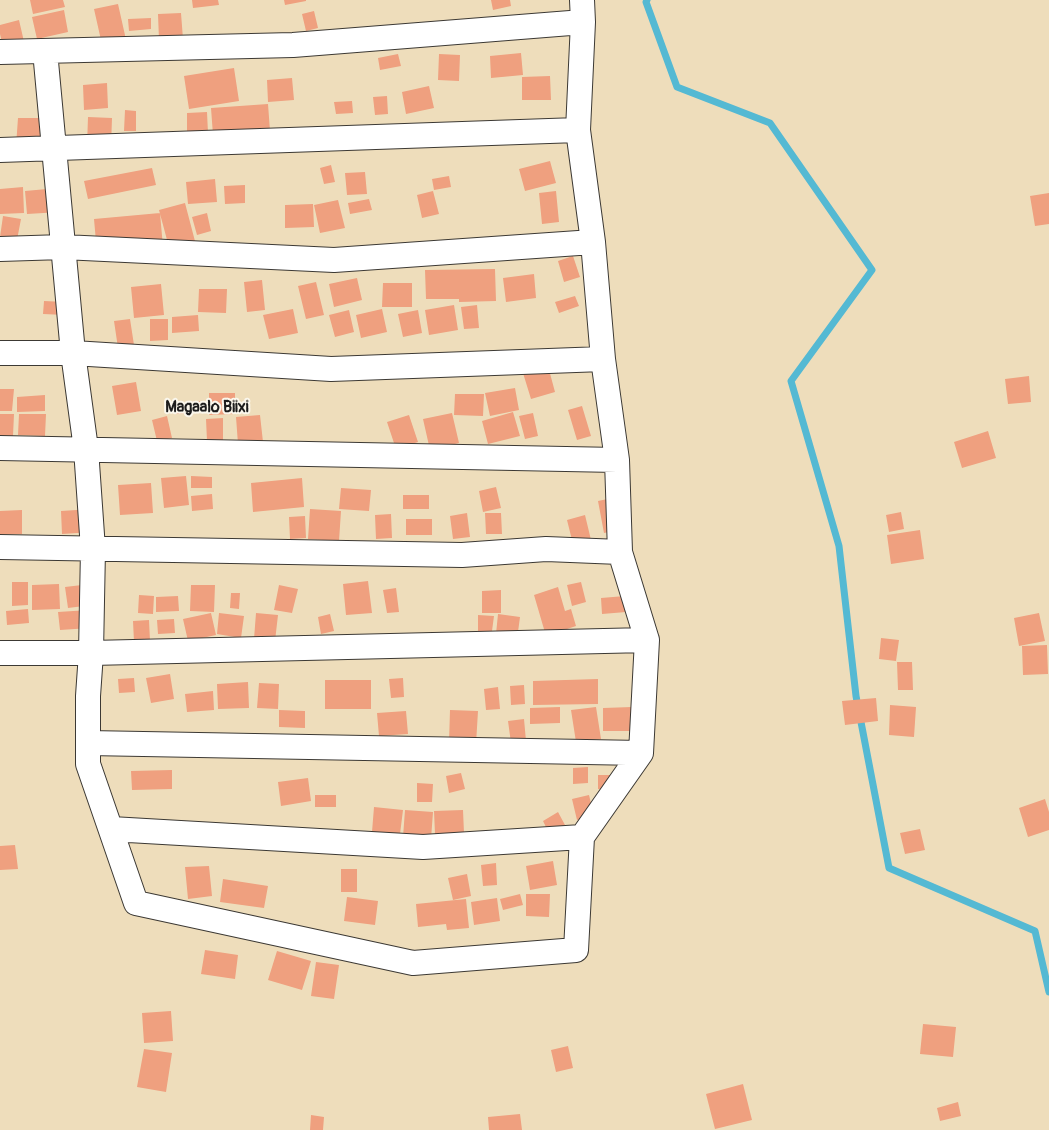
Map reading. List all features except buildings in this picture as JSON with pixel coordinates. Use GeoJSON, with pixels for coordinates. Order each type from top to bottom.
{"type":"FeatureCollection","features":[{"type":"Feature","properties":{"kind":"street"},"geometry":{"type":"LineString","coordinates":[[0,52],[293,45],[582,11],[578,130],[593,242],[603,359],[617,460],[620,552],[647,640],[641,753],[582,837],[576,950],[413,962],[136,903],[88,764],[88,696],[91,652],[93,549],[86,449],[73,354],[45,51]]}},
{"type":"Feature","properties":{"kind":"street"},"geometry":{"type":"LineString","coordinates":[[0,150],[578,130]]}},
{"type":"Feature","properties":{"kind":"street"},"geometry":{"type":"LineString","coordinates":[[0,249],[63,248],[334,260],[593,242]]}},
{"type":"Feature","properties":{"kind":"street"},"geometry":{"type":"LineString","coordinates":[[0,353],[73,354],[331,369],[603,359]]}},
{"type":"Feature","properties":{"kind":"street"},"geometry":{"type":"LineString","coordinates":[[0,448],[617,460]]}},
{"type":"Feature","properties":{"kind":"street"},"geometry":{"type":"LineString","coordinates":[[0,547],[462,556],[546,549],[620,552]]}},
{"type":"Feature","properties":{"kind":"street"},"geometry":{"type":"LineString","coordinates":[[0,653],[647,640]]}},
{"type":"Feature","properties":{"kind":"street"},"geometry":{"type":"LineString","coordinates":[[88,743],[641,753]]}},
{"type":"Feature","properties":{"kind":"street"},"geometry":{"type":"LineString","coordinates":[[111,829],[423,847],[582,837]]}},
{"type":"Feature","properties":{"kind":"waterway"},"geometry":{"type":"LineString","coordinates":[[647,0],[646,2],[677,87],[770,123],[872,270],[791,381],[839,546],[856,696],[889,868],[1035,931],[1049,992]]}},
{"type":"Feature","properties":{"kind":"district","name":"Magaalo Biixi"},"geometry":{"type":"Point","coordinates":[207,408]}}]}
